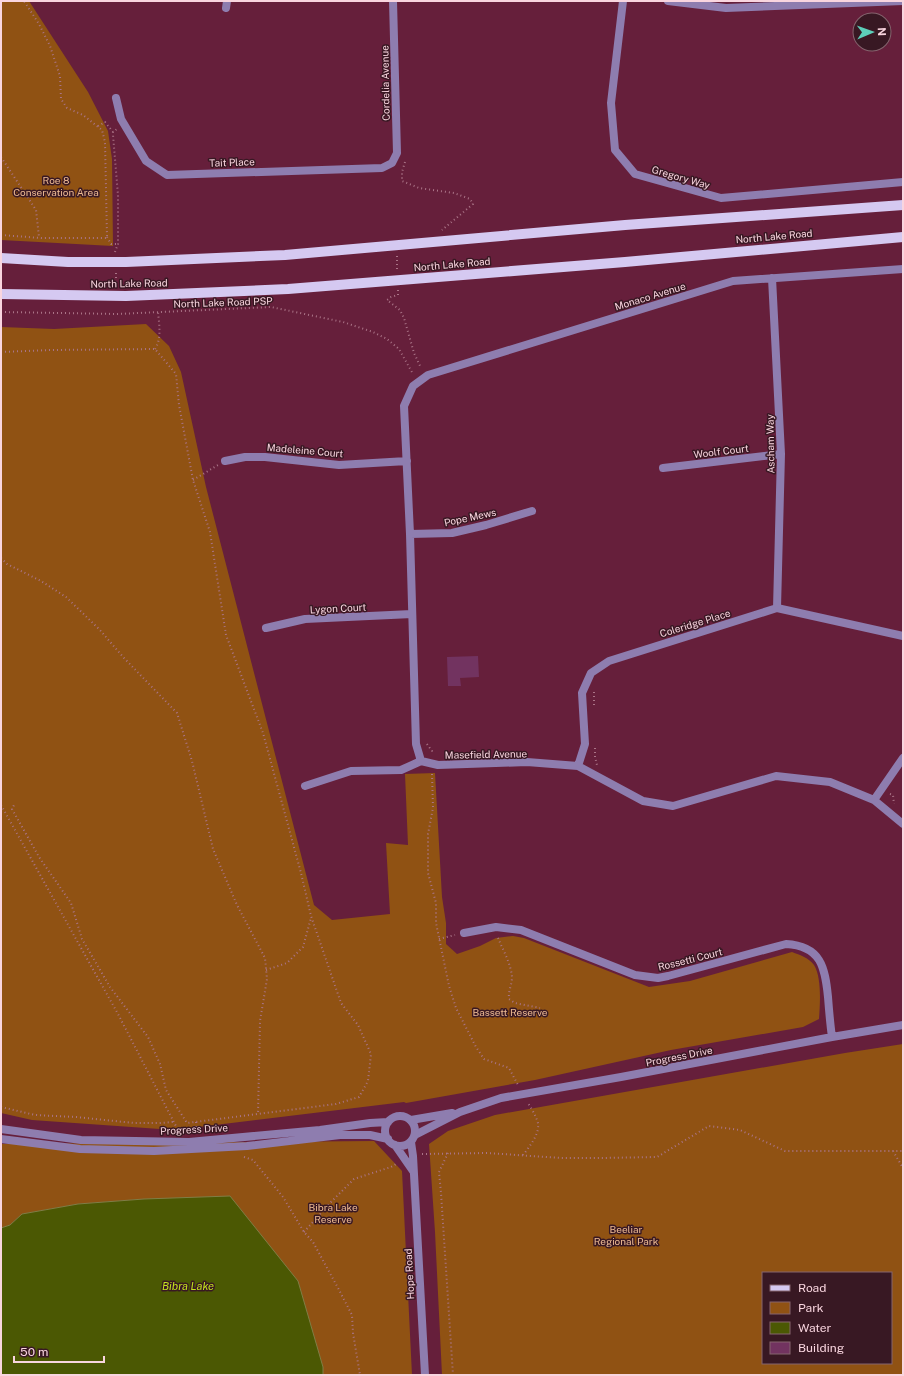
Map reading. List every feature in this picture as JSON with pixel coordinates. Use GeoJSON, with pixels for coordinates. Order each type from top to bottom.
{"type":"FeatureCollection","features":[{"type":"Feature","properties":{"kind":"main road","name":"North Lake Road"},"geometry":{"type":"LineString","coordinates":[[1,258],[68,262],[116,257],[285,256],[617,226],[903,205]]}},
{"type":"Feature","properties":{"kind":"main road","name":"North Lake Road"},"geometry":{"type":"LineString","coordinates":[[1,294],[116,296],[288,288],[625,262],[903,237]]}},
{"type":"Feature","properties":{"kind":"street","name":"Cordelia Avenue"},"geometry":{"type":"LineString","coordinates":[[392,163],[397,153],[393,1]]}},
{"type":"Feature","properties":{"kind":"street","name":"Gregory Way"},"geometry":{"type":"LineString","coordinates":[[623,1],[611,103],[615,150],[635,174],[721,198],[903,182]]}},
{"type":"Feature","properties":{"kind":"street"},"geometry":{"type":"LineString","coordinates":[[668,1],[726,8],[903,1]]}},
{"type":"Feature","properties":{"kind":"street","name":"Tait Place"},"geometry":{"type":"LineString","coordinates":[[116,98],[121,118],[146,161],[167,174],[382,168],[392,163]]}},
{"type":"Feature","properties":{"kind":"street","name":"Monaco Avenue"},"geometry":{"type":"LineString","coordinates":[[415,384],[426,377],[733,281],[903,269]]}},
{"type":"Feature","properties":{"kind":"street","name":"Ascham Way"},"geometry":{"type":"LineString","coordinates":[[772,278],[781,454],[777,608]]}},
{"type":"Feature","properties":{"kind":"street"},"geometry":{"type":"LineString","coordinates":[[305,786],[351,771],[400,770],[421,761],[416,744],[410,534],[404,406],[415,384]]}},
{"type":"Feature","properties":{"kind":"street","name":"Woolf Court"},"geometry":{"type":"LineString","coordinates":[[663,468],[781,454]]}},
{"type":"Feature","properties":{"kind":"street","name":"Madeleine Court"},"geometry":{"type":"LineString","coordinates":[[225,461],[245,457],[265,457],[338,464],[407,461]]}},
{"type":"Feature","properties":{"kind":"street","name":"Pope Mews"},"geometry":{"type":"LineString","coordinates":[[410,534],[452,533],[486,525],[532,511]]}},
{"type":"Feature","properties":{"kind":"street"},"geometry":{"type":"LineString","coordinates":[[777,608],[903,636]]}},
{"type":"Feature","properties":{"kind":"street","name":"Coleridge Place"},"geometry":{"type":"LineString","coordinates":[[578,766],[585,744],[582,693],[591,673],[609,661],[777,608]]}},
{"type":"Feature","properties":{"kind":"street","name":"Lygon Court"},"geometry":{"type":"LineString","coordinates":[[266,628],[305,619],[412,614]]}},
{"type":"Feature","properties":{"kind":"street"},"geometry":{"type":"LineString","coordinates":[[874,800],[903,758]]}},
{"type":"Feature","properties":{"kind":"street","name":"Masefield Avenue"},"geometry":{"type":"LineString","coordinates":[[421,761],[438,765],[527,762],[578,766],[643,801],[673,806],[776,776],[830,782],[874,800],[903,824]]}},
{"type":"Feature","properties":{"kind":"street","name":"Rossetti Court"},"geometry":{"type":"LineString","coordinates":[[464,933],[494,927],[521,930],[634,975],[652,977],[668,976],[786,944],[793,944],[807,948],[820,961],[825,974],[832,1037]]}},
{"type":"Feature","properties":{"kind":"street","name":"Progress Drive"},"geometry":{"type":"LineString","coordinates":[[413,1138],[460,1112],[500,1098],[621,1078],[832,1037],[903,1025]]}},
{"type":"Feature","properties":{"kind":"street","name":"Progress Drive"},"geometry":{"type":"LineString","coordinates":[[411,1120],[460,1112]]}},
{"type":"Feature","properties":{"kind":"street"},"geometry":{"type":"LineString","coordinates":[[395,1145],[405,1146],[413,1138],[415,1128],[411,1120],[404,1116],[395,1117],[388,1122],[385,1130],[388,1139],[395,1145],[413,1171]]}},
{"type":"Feature","properties":{"kind":"street","name":"Progress Drive"},"geometry":{"type":"LineString","coordinates":[[1,1129],[81,1140],[184,1142],[388,1122]]}},
{"type":"Feature","properties":{"kind":"street","name":"Progress Drive"},"geometry":{"type":"LineString","coordinates":[[1,1139],[80,1148],[154,1151],[247,1146],[340,1135],[370,1135],[388,1139]]}},
{"type":"Feature","properties":{"kind":"street","name":"Hope Road"},"geometry":{"type":"LineString","coordinates":[[413,1138],[413,1171],[425,1375]]}},
{"type":"Feature","properties":{"kind":"path"},"geometry":{"type":"LineString","coordinates":[[24,1],[39,24],[50,46],[60,76],[61,99],[67,108],[83,115],[102,130],[105,142],[106,237],[111,244],[118,244]]}},
{"type":"Feature","properties":{"kind":"path"},"geometry":{"type":"LineString","coordinates":[[98,126],[105,122],[113,132],[112,135],[118,195],[118,244],[116,257],[117,314]]}},
{"type":"Feature","properties":{"kind":"path"},"geometry":{"type":"LineString","coordinates":[[113,132],[124,124]]}},
{"type":"Feature","properties":{"kind":"path"},"geometry":{"type":"LineString","coordinates":[[1,157],[36,210],[39,237]]}},
{"type":"Feature","properties":{"kind":"path"},"geometry":{"type":"LineString","coordinates":[[404,167],[402,172],[402,181],[419,188],[454,193],[470,199],[473,204],[441,231]]}},
{"type":"Feature","properties":{"kind":"path"},"geometry":{"type":"LineString","coordinates":[[1,235],[39,237],[106,237]]}},
{"type":"Feature","properties":{"kind":"path"},"geometry":{"type":"LineString","coordinates":[[396,246],[398,295],[387,300],[400,310],[404,318],[414,353],[426,377]]}},
{"type":"Feature","properties":{"kind":"path","name":"North Lake Road PSP"},"geometry":{"type":"LineString","coordinates":[[1,312],[117,314],[271,307],[343,322],[373,332],[387,339],[399,349],[415,384]]}},
{"type":"Feature","properties":{"kind":"path"},"geometry":{"type":"LineString","coordinates":[[155,349],[158,345],[160,334],[158,312]]}},
{"type":"Feature","properties":{"kind":"path"},"geometry":{"type":"LineString","coordinates":[[1,352],[155,349]]}},
{"type":"Feature","properties":{"kind":"path"},"geometry":{"type":"LineString","coordinates":[[14,805],[12,809],[39,857],[72,903],[82,939],[110,987],[148,1037],[160,1064],[166,1090],[187,1123],[336,1104],[359,1097],[368,1080],[372,1054],[358,1025],[341,1003],[311,916],[301,873],[263,733],[226,635],[210,532],[193,480],[179,405],[176,374],[155,349]]}},
{"type":"Feature","properties":{"kind":"path"},"geometry":{"type":"LineString","coordinates":[[193,480],[225,461]]}},
{"type":"Feature","properties":{"kind":"path"},"geometry":{"type":"LineString","coordinates":[[1,558],[7,564],[41,581],[66,597],[99,629],[124,658],[177,713],[192,760],[213,849],[237,905],[265,958],[267,978],[260,1021],[258,1114]]}},
{"type":"Feature","properties":{"kind":"path"},"geometry":{"type":"LineString","coordinates":[[594,689],[594,712]]}},
{"type":"Feature","properties":{"kind":"path"},"geometry":{"type":"LineString","coordinates":[[426,738],[427,744],[432,751],[433,808],[428,834],[428,873],[436,903],[436,923],[449,986],[456,1008],[476,1047],[484,1059],[509,1068],[538,1120],[539,1127],[530,1146],[523,1155]]}},
{"type":"Feature","properties":{"kind":"path"},"geometry":{"type":"LineString","coordinates":[[595,742],[595,757],[599,769]]}},
{"type":"Feature","properties":{"kind":"path"},"geometry":{"type":"LineString","coordinates":[[882,790],[893,795],[895,808]]}},
{"type":"Feature","properties":{"kind":"path"},"geometry":{"type":"LineString","coordinates":[[1,805],[118,1014],[184,1142]]}},
{"type":"Feature","properties":{"kind":"path"},"geometry":{"type":"LineString","coordinates":[[266,970],[287,963],[303,947],[311,916]]}},
{"type":"Feature","properties":{"kind":"path"},"geometry":{"type":"LineString","coordinates":[[494,927],[510,966],[512,978],[508,994],[509,999],[514,1003],[540,1008]]}},
{"type":"Feature","properties":{"kind":"path"},"geometry":{"type":"LineString","coordinates":[[439,939],[464,933]]}},
{"type":"Feature","properties":{"kind":"path"},"geometry":{"type":"LineString","coordinates":[[1,1106],[36,1115],[76,1117],[134,1123],[173,1122]]}},
{"type":"Feature","properties":{"kind":"path"},"geometry":{"type":"LineString","coordinates":[[413,1156],[426,1153],[448,1153],[523,1155],[561,1158],[657,1157],[709,1126],[740,1130],[785,1151],[903,1151]]}},
{"type":"Feature","properties":{"kind":"path"},"geometry":{"type":"LineString","coordinates":[[893,1151],[903,1168]]}},
{"type":"Feature","properties":{"kind":"path"},"geometry":{"type":"LineString","coordinates":[[448,1153],[439,1172],[453,1375]]}},
{"type":"Feature","properties":{"kind":"path"},"geometry":{"type":"LineString","coordinates":[[241,1155],[253,1160],[283,1197],[304,1232],[313,1242],[338,1288],[352,1315],[353,1333],[360,1375]]}},
{"type":"Feature","properties":{"kind":"path"},"geometry":{"type":"LineString","coordinates":[[304,1232],[328,1205],[354,1180],[391,1167]]}},
{"type":"Feature","properties":{"kind":"green space","name":"Roe 8 Conservation Area"},"geometry":{"type":"Polygon","coordinates":[[[1,1],[29,1],[88,92],[108,131],[112,159],[113,246],[1,240],[1,1]]]}},
{"type":"Feature","properties":{"kind":"green space","name":"Bassett Reserve"},"geometry":{"type":"Polygon","coordinates":[[[146,324],[169,346],[181,372],[206,487],[314,905],[332,920],[390,914],[386,843],[408,845],[405,774],[435,773],[442,897],[446,923],[446,944],[457,954],[480,946],[496,938],[513,936],[524,938],[649,987],[690,981],[792,952],[810,960],[817,970],[820,991],[819,1019],[803,1027],[671,1050],[535,1080],[406,1103],[404,1102],[174,1130],[32,1120],[1,1113],[1,327],[54,329],[146,324]]]}},
{"type":"Feature","properties":{"kind":"green space","name":"Beeliar Regional Park"},"geometry":{"type":"Polygon","coordinates":[[[903,1044],[903,1375],[442,1375],[429,1144],[448,1131],[495,1115],[903,1044]]]}},
{"type":"Feature","properties":{"kind":"green space","name":"Bibra Lake Reserve"},"geometry":{"type":"Polygon","coordinates":[[[374,1141],[402,1171],[412,1375],[323,1375],[323,1367],[144,1199],[78,1204],[22,1214],[10,1225],[1,1228],[1,1144],[374,1141]]]}},
{"type":"Feature","properties":{"kind":"water","name":"Bibra Lake"},"geometry":{"type":"Polygon","coordinates":[[[230,1196],[298,1281],[323,1367],[323,1375],[1,1375],[1,1228],[10,1225],[22,1214],[78,1204],[144,1199],[230,1196]]]}},
{"type":"Feature","properties":{"kind":"building"},"geometry":{"type":"Polygon","coordinates":[[[478,656],[479,677],[460,678],[461,686],[448,686],[447,657],[478,656]]]}}]}
